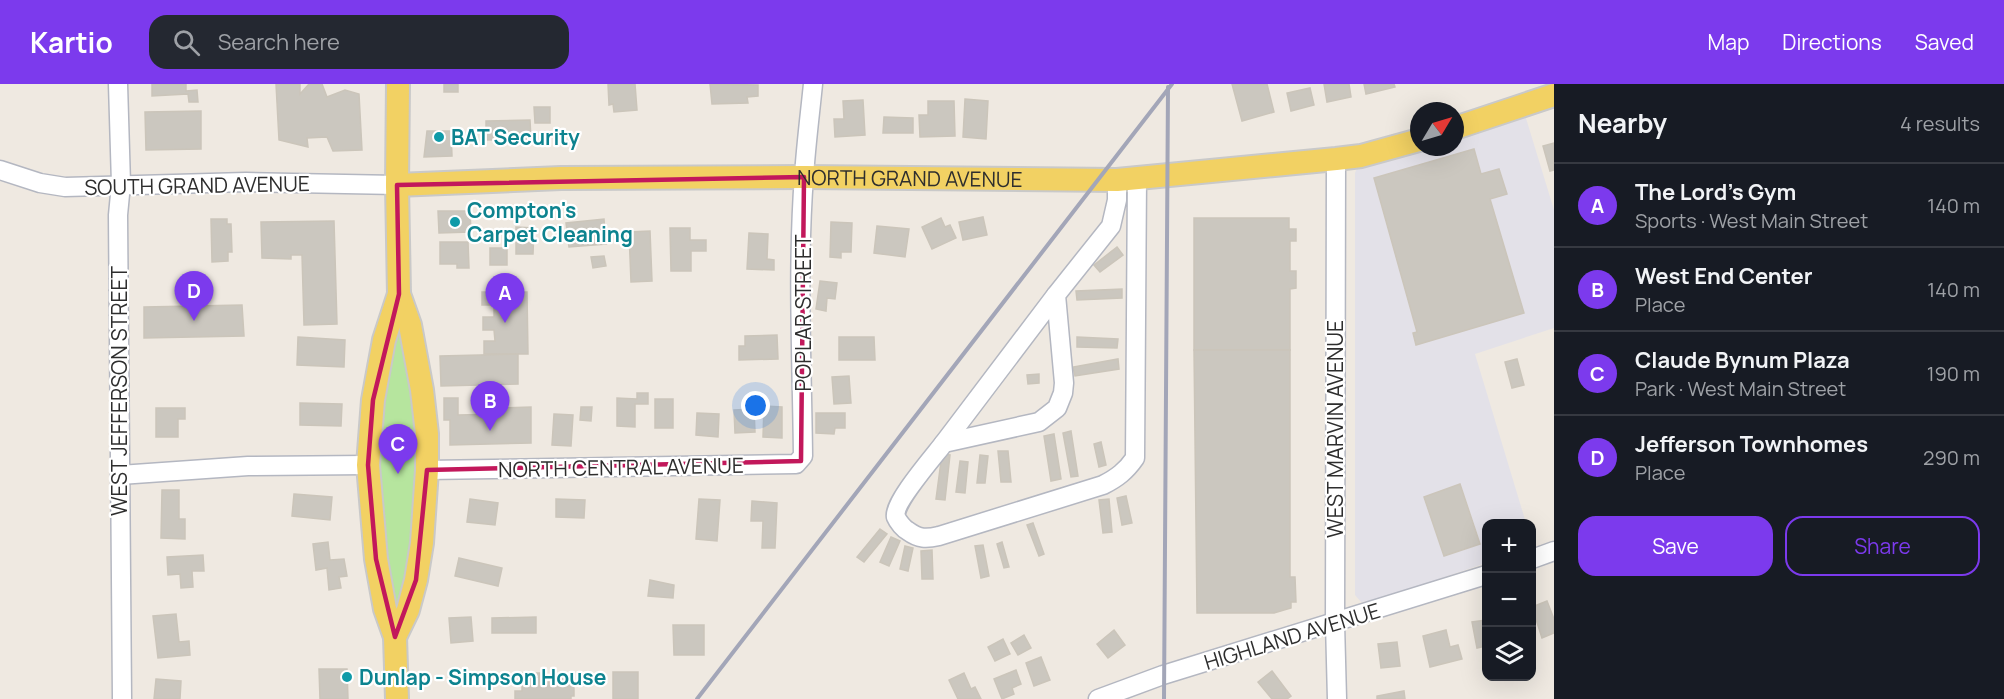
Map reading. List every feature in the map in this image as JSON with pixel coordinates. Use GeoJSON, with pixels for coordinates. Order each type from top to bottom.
{"type":"FeatureCollection","features":[{"type":"Feature","properties":{"kind":"main road"},"geometry":{"type":"LineString","coordinates":[[395,637],[408,610],[416,580],[422,543],[428,470],[422,390],[410,325],[399,294],[396,185],[398,84]]}},
{"type":"Feature","properties":{"kind":"main road"},"geometry":{"type":"LineString","coordinates":[[1464,125],[1554,95]]}},
{"type":"Feature","properties":{"kind":"main road","name":"NORTH GRAND AVENUE"},"geometry":{"type":"LineString","coordinates":[[396,185],[561,178],[1127,179],[1360,156],[1410,142]]}},
{"type":"Feature","properties":{"kind":"main road"},"geometry":{"type":"LineString","coordinates":[[397,699],[395,637],[385,609],[376,559],[368,465],[373,399],[384,340],[399,294]]}},
{"type":"Feature","properties":{"kind":"street","name":"WEST JEFFERSON STREET"},"geometry":{"type":"LineString","coordinates":[[118,84],[121,184],[118,215],[122,699]]}},
{"type":"Feature","properties":{"kind":"street","name":"POPLAR STREET"},"geometry":{"type":"LineString","coordinates":[[803,448],[804,398],[800,325],[804,177],[813,84]]}},
{"type":"Feature","properties":{"kind":"street","name":"WEST MARVIN AVENUE"},"geometry":{"type":"LineString","coordinates":[[1336,159],[1335,623],[1337,699]]}},
{"type":"Feature","properties":{"kind":"street","name":"SOUTH GRAND AVENUE"},"geometry":{"type":"LineString","coordinates":[[0,170],[40,183],[64,187],[246,182],[396,185]]}},
{"type":"Feature","properties":{"kind":"street"},"geometry":{"type":"LineString","coordinates":[[1127,179],[1135,458],[1119,477],[1103,485],[939,536],[925,539],[917,537],[905,529],[896,517],[896,510],[906,492],[1111,226],[1117,200],[1127,179]]}},
{"type":"Feature","properties":{"kind":"street"},"geometry":{"type":"LineString","coordinates":[[944,442],[1039,422],[1057,408],[1064,383],[1056,295]]}},
{"type":"Feature","properties":{"kind":"street","name":"NORTH CENTRAL AVENUE"},"geometry":{"type":"LineString","coordinates":[[428,470],[796,464],[801,461],[803,448]]}},
{"type":"Feature","properties":{"kind":"street"},"geometry":{"type":"LineString","coordinates":[[120,475],[248,466],[368,465]]}},
{"type":"Feature","properties":{"kind":"street"},"geometry":{"type":"LineString","coordinates":[[1536,558],[1554,551]]}},
{"type":"Feature","properties":{"kind":"street","name":"HIGHLAND AVENUE"},"geometry":{"type":"LineString","coordinates":[[1098,699],[1124,693],[1482,576]]}},
{"type":"Feature","properties":{"kind":"highlighted area"},"geometry":{"type":"Polygon","coordinates":[[[804,177],[801,461],[427,470],[416,580],[395,637],[376,559],[368,465],[373,400],[399,294],[397,185],[804,177]]]}},
{"type":"Feature","properties":{"kind":"shaded area"},"geometry":{"type":"Polygon","coordinates":[[[1525,115],[1554,210],[1554,328],[1475,354],[1525,519],[1482,519],[1482,564],[1377,600],[1361,602],[1355,595],[1355,173],[1357,168],[1410,150],[1410,156],[1464,156],[1464,133],[1525,115]]]}},
{"type":"Feature","properties":{"kind":"green space"},"geometry":{"type":"Polygon","coordinates":[[[398,321],[419,422],[412,560],[397,608],[384,558],[376,431],[398,321]]]}},
{"type":"Feature","properties":{"kind":"building"},"geometry":{"type":"Polygon","coordinates":[[[152,84],[186,84],[186,91],[197,90],[198,102],[189,102],[188,94],[152,96],[152,84]]]}},
{"type":"Feature","properties":{"kind":"building"},"geometry":{"type":"Polygon","coordinates":[[[276,84],[300,84],[300,94],[309,84],[322,84],[327,97],[345,90],[359,94],[362,150],[333,151],[327,137],[307,138],[308,147],[279,140],[276,84]]]}},
{"type":"Feature","properties":{"kind":"building"},"geometry":{"type":"Polygon","coordinates":[[[444,84],[458,84],[458,92],[444,92],[444,84]]]}},
{"type":"Feature","properties":{"kind":"building"},"geometry":{"type":"Polygon","coordinates":[[[608,84],[635,84],[637,110],[614,112],[613,104],[609,105],[608,84]]]}},
{"type":"Feature","properties":{"kind":"building"},"geometry":{"type":"Polygon","coordinates":[[[710,84],[758,85],[758,96],[747,97],[748,103],[712,104],[710,84]]]}},
{"type":"Feature","properties":{"kind":"building"},"geometry":{"type":"Polygon","coordinates":[[[1232,84],[1267,84],[1274,112],[1242,121],[1232,84]]]}},
{"type":"Feature","properties":{"kind":"building"},"geometry":{"type":"Polygon","coordinates":[[[1324,84],[1349,84],[1351,97],[1327,102],[1324,84]]]}},
{"type":"Feature","properties":{"kind":"building"},"geometry":{"type":"Polygon","coordinates":[[[1364,84],[1394,84],[1395,87],[1366,94],[1364,84]]]}},
{"type":"Feature","properties":{"kind":"building"},"geometry":{"type":"Polygon","coordinates":[[[1310,88],[1314,105],[1291,111],[1287,93],[1310,88]]]}},
{"type":"Feature","properties":{"kind":"building"},"geometry":{"type":"Polygon","coordinates":[[[965,99],[988,101],[986,139],[963,137],[965,99]]]}},
{"type":"Feature","properties":{"kind":"building"},"geometry":{"type":"Polygon","coordinates":[[[863,100],[865,135],[835,137],[834,119],[844,119],[843,101],[863,100]]]}},
{"type":"Feature","properties":{"kind":"building"},"geometry":{"type":"Polygon","coordinates":[[[928,101],[954,101],[955,136],[920,137],[919,115],[928,115],[928,101]]]}},
{"type":"Feature","properties":{"kind":"building"},"geometry":{"type":"Polygon","coordinates":[[[534,107],[550,107],[550,123],[535,123],[534,107]]]}},
{"type":"Feature","properties":{"kind":"building"},"geometry":{"type":"Polygon","coordinates":[[[201,111],[201,149],[146,150],[145,112],[201,111]]]}},
{"type":"Feature","properties":{"kind":"building"},"geometry":{"type":"Polygon","coordinates":[[[884,117],[913,118],[913,133],[883,133],[884,117]]]}},
{"type":"Feature","properties":{"kind":"building"},"geometry":{"type":"Polygon","coordinates":[[[530,120],[531,139],[486,140],[486,121],[530,120]]]}},
{"type":"Feature","properties":{"kind":"building","name":"BAT Security"},"geometry":{"type":"Polygon","coordinates":[[[427,131],[451,131],[452,156],[424,157],[427,131]]]}},
{"type":"Feature","properties":{"kind":"building"},"geometry":{"type":"Polygon","coordinates":[[[1554,143],[1554,170],[1550,171],[1543,146],[1554,143]]]}},
{"type":"Feature","properties":{"kind":"building"},"geometry":{"type":"Polygon","coordinates":[[[1474,149],[1481,174],[1499,169],[1507,194],[1490,199],[1524,313],[1416,345],[1413,333],[1417,332],[1374,178],[1450,156],[1464,156],[1464,152],[1474,149]]]}},
{"type":"Feature","properties":{"kind":"building","name":"Compton's Carpet Cleaning"},"geometry":{"type":"Polygon","coordinates":[[[438,211],[470,211],[471,232],[439,233],[438,211]]]}},
{"type":"Feature","properties":{"kind":"building"},"geometry":{"type":"Polygon","coordinates":[[[983,217],[987,235],[963,240],[959,222],[983,217]]]}},
{"type":"Feature","properties":{"kind":"building"},"geometry":{"type":"Polygon","coordinates":[[[941,218],[945,227],[950,225],[956,238],[932,249],[922,227],[941,218]]]}},
{"type":"Feature","properties":{"kind":"building"},"geometry":{"type":"Polygon","coordinates":[[[1194,218],[1289,218],[1289,229],[1296,229],[1296,241],[1290,241],[1290,271],[1296,271],[1296,288],[1290,289],[1290,350],[1194,350],[1194,218]]]}},
{"type":"Feature","properties":{"kind":"building"},"geometry":{"type":"Polygon","coordinates":[[[211,219],[227,219],[227,224],[231,224],[232,252],[228,252],[228,261],[212,262],[211,219]]]}},
{"type":"Feature","properties":{"kind":"building"},"geometry":{"type":"Polygon","coordinates":[[[604,219],[606,244],[569,247],[566,223],[604,219]]]}},
{"type":"Feature","properties":{"kind":"building"},"geometry":{"type":"Polygon","coordinates":[[[334,221],[337,324],[304,325],[302,255],[291,255],[291,259],[262,258],[261,222],[334,221]]]}},
{"type":"Feature","properties":{"kind":"building"},"geometry":{"type":"Polygon","coordinates":[[[831,222],[852,223],[851,252],[841,252],[841,258],[830,257],[831,222]]]}},
{"type":"Feature","properties":{"kind":"building"},"geometry":{"type":"Polygon","coordinates":[[[877,226],[909,229],[905,257],[874,253],[877,226]]]}},
{"type":"Feature","properties":{"kind":"building"},"geometry":{"type":"Polygon","coordinates":[[[516,227],[534,228],[533,254],[516,254],[516,227]]]}},
{"type":"Feature","properties":{"kind":"building"},"geometry":{"type":"Polygon","coordinates":[[[670,228],[690,228],[690,240],[706,240],[706,251],[691,251],[691,271],[671,271],[670,228]]]}},
{"type":"Feature","properties":{"kind":"building"},"geometry":{"type":"Polygon","coordinates":[[[650,231],[652,281],[631,282],[629,232],[650,231]]]}},
{"type":"Feature","properties":{"kind":"building"},"geometry":{"type":"Polygon","coordinates":[[[749,233],[768,234],[767,259],[774,260],[774,270],[747,269],[749,233]]]}},
{"type":"Feature","properties":{"kind":"building"},"geometry":{"type":"Polygon","coordinates":[[[440,242],[468,242],[469,268],[457,268],[457,264],[440,264],[440,242]]]}},
{"type":"Feature","properties":{"kind":"building"},"geometry":{"type":"Polygon","coordinates":[[[1117,247],[1123,255],[1100,272],[1094,265],[1117,247]]]}},
{"type":"Feature","properties":{"kind":"building"},"geometry":{"type":"Polygon","coordinates":[[[490,248],[507,248],[507,265],[490,265],[490,248]]]}},
{"type":"Feature","properties":{"kind":"building"},"geometry":{"type":"Polygon","coordinates":[[[604,256],[606,266],[593,268],[591,257],[604,256]]]}},
{"type":"Feature","properties":{"kind":"building"},"geometry":{"type":"Polygon","coordinates":[[[820,281],[837,283],[835,299],[827,298],[826,311],[816,309],[820,281]]]}},
{"type":"Feature","properties":{"kind":"building"},"geometry":{"type":"Polygon","coordinates":[[[1122,289],[1122,298],[1077,300],[1076,291],[1122,289]]]}},
{"type":"Feature","properties":{"kind":"building"},"geometry":{"type":"Polygon","coordinates":[[[482,292],[527,292],[528,354],[484,354],[484,341],[495,341],[494,330],[483,330],[483,317],[494,317],[494,305],[482,305],[482,292]]]}},
{"type":"Feature","properties":{"kind":"building"},"geometry":{"type":"Polygon","coordinates":[[[242,305],[244,336],[144,338],[144,307],[242,305]]]}},
{"type":"Feature","properties":{"kind":"building"},"geometry":{"type":"Polygon","coordinates":[[[777,335],[778,359],[739,360],[739,346],[745,346],[745,336],[777,335]]]}},
{"type":"Feature","properties":{"kind":"building"},"geometry":{"type":"Polygon","coordinates":[[[298,337],[345,340],[344,367],[297,365],[298,337]]]}},
{"type":"Feature","properties":{"kind":"building"},"geometry":{"type":"Polygon","coordinates":[[[839,337],[874,337],[875,360],[839,360],[839,337]]]}},
{"type":"Feature","properties":{"kind":"building"},"geometry":{"type":"Polygon","coordinates":[[[1077,337],[1118,339],[1117,348],[1077,347],[1077,337]]]}},
{"type":"Feature","properties":{"kind":"building"},"geometry":{"type":"Polygon","coordinates":[[[1194,350],[1290,350],[1290,577],[1295,577],[1296,602],[1291,602],[1291,608],[1274,613],[1197,613],[1194,350]]]}},
{"type":"Feature","properties":{"kind":"building"},"geometry":{"type":"Polygon","coordinates":[[[518,354],[518,384],[441,386],[440,356],[518,354]]]}},
{"type":"Feature","properties":{"kind":"building"},"geometry":{"type":"Polygon","coordinates":[[[1118,359],[1119,369],[1075,376],[1073,367],[1118,359]]]}},
{"type":"Feature","properties":{"kind":"building"},"geometry":{"type":"Polygon","coordinates":[[[1517,359],[1524,385],[1512,388],[1505,362],[1517,359]]]}},
{"type":"Feature","properties":{"kind":"building"},"geometry":{"type":"Polygon","coordinates":[[[1039,374],[1039,383],[1028,384],[1027,375],[1039,374]]]}},
{"type":"Feature","properties":{"kind":"building"},"geometry":{"type":"Polygon","coordinates":[[[849,376],[851,403],[834,404],[832,377],[849,376]]]}},
{"type":"Feature","properties":{"kind":"building"},"geometry":{"type":"Polygon","coordinates":[[[637,393],[648,393],[648,404],[635,404],[635,427],[617,426],[617,398],[637,399],[637,393]]]}},
{"type":"Feature","properties":{"kind":"building"},"geometry":{"type":"Polygon","coordinates":[[[444,398],[458,398],[458,415],[498,414],[498,408],[531,407],[531,443],[450,445],[450,420],[444,420],[444,398]]]}},
{"type":"Feature","properties":{"kind":"building"},"geometry":{"type":"Polygon","coordinates":[[[655,399],[673,399],[673,428],[655,428],[655,399]]]}},
{"type":"Feature","properties":{"kind":"building"},"geometry":{"type":"Polygon","coordinates":[[[300,403],[342,404],[341,426],[300,425],[300,403]]]}},
{"type":"Feature","properties":{"kind":"building"},"geometry":{"type":"Polygon","coordinates":[[[764,406],[782,407],[782,438],[763,437],[764,406]]]}},
{"type":"Feature","properties":{"kind":"building"},"geometry":{"type":"Polygon","coordinates":[[[581,407],[592,407],[591,421],[580,420],[581,407]]]}},
{"type":"Feature","properties":{"kind":"building"},"geometry":{"type":"Polygon","coordinates":[[[156,408],[185,408],[185,419],[178,419],[178,437],[156,437],[156,408]]]}},
{"type":"Feature","properties":{"kind":"building"},"geometry":{"type":"Polygon","coordinates":[[[754,409],[755,432],[735,433],[734,410],[754,409]]]}},
{"type":"Feature","properties":{"kind":"building"},"geometry":{"type":"Polygon","coordinates":[[[697,413],[719,414],[718,437],[696,435],[697,413]]]}},
{"type":"Feature","properties":{"kind":"building"},"geometry":{"type":"Polygon","coordinates":[[[816,413],[845,413],[845,428],[835,428],[834,434],[816,433],[816,413]]]}},
{"type":"Feature","properties":{"kind":"building"},"geometry":{"type":"Polygon","coordinates":[[[554,414],[573,415],[571,446],[552,445],[554,414]]]}},
{"type":"Feature","properties":{"kind":"building"},"geometry":{"type":"Polygon","coordinates":[[[1071,431],[1078,476],[1071,477],[1063,433],[1071,431]]]}},
{"type":"Feature","properties":{"kind":"building"},"geometry":{"type":"Polygon","coordinates":[[[1054,434],[1061,479],[1051,481],[1044,436],[1054,434]]]}},
{"type":"Feature","properties":{"kind":"building"},"geometry":{"type":"Polygon","coordinates":[[[1101,442],[1106,465],[1099,467],[1094,444],[1101,442]]]}},
{"type":"Feature","properties":{"kind":"building"},"geometry":{"type":"Polygon","coordinates":[[[998,451],[1008,451],[1011,482],[1001,482],[998,451]]]}},
{"type":"Feature","properties":{"kind":"building"},"geometry":{"type":"Polygon","coordinates":[[[942,454],[950,455],[945,500],[936,499],[942,454]]]}},
{"type":"Feature","properties":{"kind":"building"},"geometry":{"type":"Polygon","coordinates":[[[980,455],[988,456],[985,483],[977,483],[980,455]]]}},
{"type":"Feature","properties":{"kind":"building"},"geometry":{"type":"Polygon","coordinates":[[[960,461],[968,462],[965,493],[956,492],[960,461]]]}},
{"type":"Feature","properties":{"kind":"building"},"geometry":{"type":"Polygon","coordinates":[[[1460,484],[1480,544],[1444,556],[1424,497],[1460,484]]]}},
{"type":"Feature","properties":{"kind":"building"},"geometry":{"type":"Polygon","coordinates":[[[162,490],[179,490],[179,519],[185,519],[185,539],[161,538],[162,490]]]}},
{"type":"Feature","properties":{"kind":"building"},"geometry":{"type":"Polygon","coordinates":[[[294,494],[332,497],[330,520],[292,516],[294,494]]]}},
{"type":"Feature","properties":{"kind":"building"},"geometry":{"type":"Polygon","coordinates":[[[1126,496],[1132,523],[1122,525],[1117,498],[1126,496]]]}},
{"type":"Feature","properties":{"kind":"building"},"geometry":{"type":"Polygon","coordinates":[[[470,499],[498,503],[495,525],[467,522],[470,499]]]}},
{"type":"Feature","properties":{"kind":"building"},"geometry":{"type":"Polygon","coordinates":[[[556,499],[585,500],[584,518],[556,517],[556,499]]]}},
{"type":"Feature","properties":{"kind":"building"},"geometry":{"type":"Polygon","coordinates":[[[699,499],[720,500],[717,541],[696,539],[699,499]]]}},
{"type":"Feature","properties":{"kind":"building"},"geometry":{"type":"Polygon","coordinates":[[[1109,499],[1112,532],[1103,533],[1099,500],[1109,499]]]}},
{"type":"Feature","properties":{"kind":"building"},"geometry":{"type":"Polygon","coordinates":[[[752,501],[777,503],[775,548],[762,548],[763,521],[751,521],[752,501]]]}},
{"type":"Feature","properties":{"kind":"building"},"geometry":{"type":"Polygon","coordinates":[[[1033,523],[1044,554],[1039,556],[1027,525],[1033,523]]]}},
{"type":"Feature","properties":{"kind":"building"},"geometry":{"type":"Polygon","coordinates":[[[880,529],[887,534],[864,562],[857,557],[880,529]]]}},
{"type":"Feature","properties":{"kind":"building"},"geometry":{"type":"Polygon","coordinates":[[[891,537],[900,541],[889,566],[880,562],[891,537]]]}},
{"type":"Feature","properties":{"kind":"building"},"geometry":{"type":"Polygon","coordinates":[[[328,542],[330,560],[344,559],[347,576],[339,577],[341,588],[329,590],[327,568],[316,570],[313,544],[328,542]]]}},
{"type":"Feature","properties":{"kind":"building"},"geometry":{"type":"Polygon","coordinates":[[[1002,542],[1009,567],[1004,568],[997,544],[1002,542]]]}},
{"type":"Feature","properties":{"kind":"building"},"geometry":{"type":"Polygon","coordinates":[[[983,545],[989,576],[981,578],[975,546],[983,545]]]}},
{"type":"Feature","properties":{"kind":"building"},"geometry":{"type":"Polygon","coordinates":[[[905,546],[913,548],[908,571],[900,569],[905,546]]]}},
{"type":"Feature","properties":{"kind":"building"},"geometry":{"type":"Polygon","coordinates":[[[932,550],[933,579],[922,579],[921,551],[932,550]]]}},
{"type":"Feature","properties":{"kind":"building"},"geometry":{"type":"Polygon","coordinates":[[[203,555],[204,571],[192,571],[193,587],[181,588],[180,574],[168,575],[167,557],[203,555]]]}},
{"type":"Feature","properties":{"kind":"building"},"geometry":{"type":"Polygon","coordinates":[[[459,558],[502,568],[498,586],[455,576],[459,558]]]}},
{"type":"Feature","properties":{"kind":"building"},"geometry":{"type":"Polygon","coordinates":[[[650,580],[674,585],[673,598],[648,596],[650,580]]]}},
{"type":"Feature","properties":{"kind":"building"},"geometry":{"type":"Polygon","coordinates":[[[1547,601],[1554,619],[1554,633],[1542,638],[1536,619],[1536,605],[1547,601]]]}},
{"type":"Feature","properties":{"kind":"building"},"geometry":{"type":"Polygon","coordinates":[[[176,614],[179,642],[189,641],[190,655],[158,658],[153,616],[176,614]]]}},
{"type":"Feature","properties":{"kind":"building"},"geometry":{"type":"Polygon","coordinates":[[[471,617],[473,641],[451,643],[449,618],[471,617]]]}},
{"type":"Feature","properties":{"kind":"building"},"geometry":{"type":"Polygon","coordinates":[[[536,617],[536,633],[492,633],[492,618],[536,617]]]}},
{"type":"Feature","properties":{"kind":"building"},"geometry":{"type":"Polygon","coordinates":[[[1482,621],[1482,647],[1477,648],[1472,622],[1482,621]]]}},
{"type":"Feature","properties":{"kind":"building"},"geometry":{"type":"Polygon","coordinates":[[[673,625],[704,625],[704,655],[674,655],[673,625]]]}},
{"type":"Feature","properties":{"kind":"building"},"geometry":{"type":"Polygon","coordinates":[[[1114,630],[1125,645],[1108,658],[1097,644],[1114,630]]]}},
{"type":"Feature","properties":{"kind":"building"},"geometry":{"type":"Polygon","coordinates":[[[1446,630],[1450,647],[1458,645],[1462,659],[1430,667],[1423,636],[1446,630]]]}},
{"type":"Feature","properties":{"kind":"building"},"geometry":{"type":"Polygon","coordinates":[[[1024,635],[1031,648],[1018,655],[1011,643],[1024,635]]]}},
{"type":"Feature","properties":{"kind":"building"},"geometry":{"type":"Polygon","coordinates":[[[1003,639],[1010,654],[995,661],[988,647],[1003,639]]]}},
{"type":"Feature","properties":{"kind":"building"},"geometry":{"type":"Polygon","coordinates":[[[1397,642],[1400,666],[1381,668],[1378,644],[1397,642]]]}},
{"type":"Feature","properties":{"kind":"building"},"geometry":{"type":"Polygon","coordinates":[[[1041,657],[1050,680],[1034,686],[1026,663],[1041,657]]]}},
{"type":"Feature","properties":{"kind":"building"},"geometry":{"type":"Polygon","coordinates":[[[319,669],[347,669],[348,699],[320,699],[319,669]]]}},
{"type":"Feature","properties":{"kind":"building"},"geometry":{"type":"Polygon","coordinates":[[[1016,670],[1021,684],[1012,688],[1014,694],[1002,699],[994,679],[1016,670]]]}},
{"type":"Feature","properties":{"kind":"building"},"geometry":{"type":"Polygon","coordinates":[[[1272,671],[1291,696],[1287,699],[1272,699],[1258,682],[1272,671]]]}},
{"type":"Feature","properties":{"kind":"building"},"geometry":{"type":"Polygon","coordinates":[[[613,672],[638,672],[638,699],[613,699],[613,672]]]}},
{"type":"Feature","properties":{"kind":"building"},"geometry":{"type":"Polygon","coordinates":[[[522,673],[540,673],[540,682],[558,682],[558,675],[574,675],[574,696],[571,696],[571,699],[515,699],[515,691],[522,691],[522,673]]]}},
{"type":"Feature","properties":{"kind":"building"},"geometry":{"type":"Polygon","coordinates":[[[964,673],[971,689],[975,687],[981,699],[958,699],[949,680],[964,673]]]}},
{"type":"Feature","properties":{"kind":"building"},"geometry":{"type":"Polygon","coordinates":[[[156,679],[181,681],[180,699],[154,699],[156,679]]]}},
{"type":"Feature","properties":{"kind":"building"},"geometry":{"type":"Polygon","coordinates":[[[1404,691],[1405,699],[1377,699],[1377,696],[1404,691]]]}},
{"type":"Feature","properties":{"kind":"railway"},"geometry":{"type":"LineString","coordinates":[[697,699],[1172,84]]}},
{"type":"Feature","properties":{"kind":"railway"},"geometry":{"type":"LineString","coordinates":[[1164,699],[1168,87]]}},
{"type":"Feature","properties":{"kind":"place","name":"BAT Security"},"geometry":{"type":"Point","coordinates":[439,137]}},
{"type":"Feature","properties":{"kind":"place","name":"Compton's Carpet Cleaning"},"geometry":{"type":"Point","coordinates":[455,222]}},
{"type":"Feature","properties":{"kind":"place","name":"Jefferson Townhomes"},"geometry":{"type":"Point","coordinates":[194,321]}},
{"type":"Feature","properties":{"kind":"place","name":"The Lord's Gym"},"geometry":{"type":"Point","coordinates":[505,323]}},
{"type":"Feature","properties":{"kind":"place","name":"West End Center"},"geometry":{"type":"Point","coordinates":[490,431]}},
{"type":"Feature","properties":{"kind":"place","name":"Claude Bynum Plaza"},"geometry":{"type":"Point","coordinates":[398,474]}},
{"type":"Feature","properties":{"kind":"place","name":"Dunlap - Simpson House"},"geometry":{"type":"Point","coordinates":[347,677]}}]}
